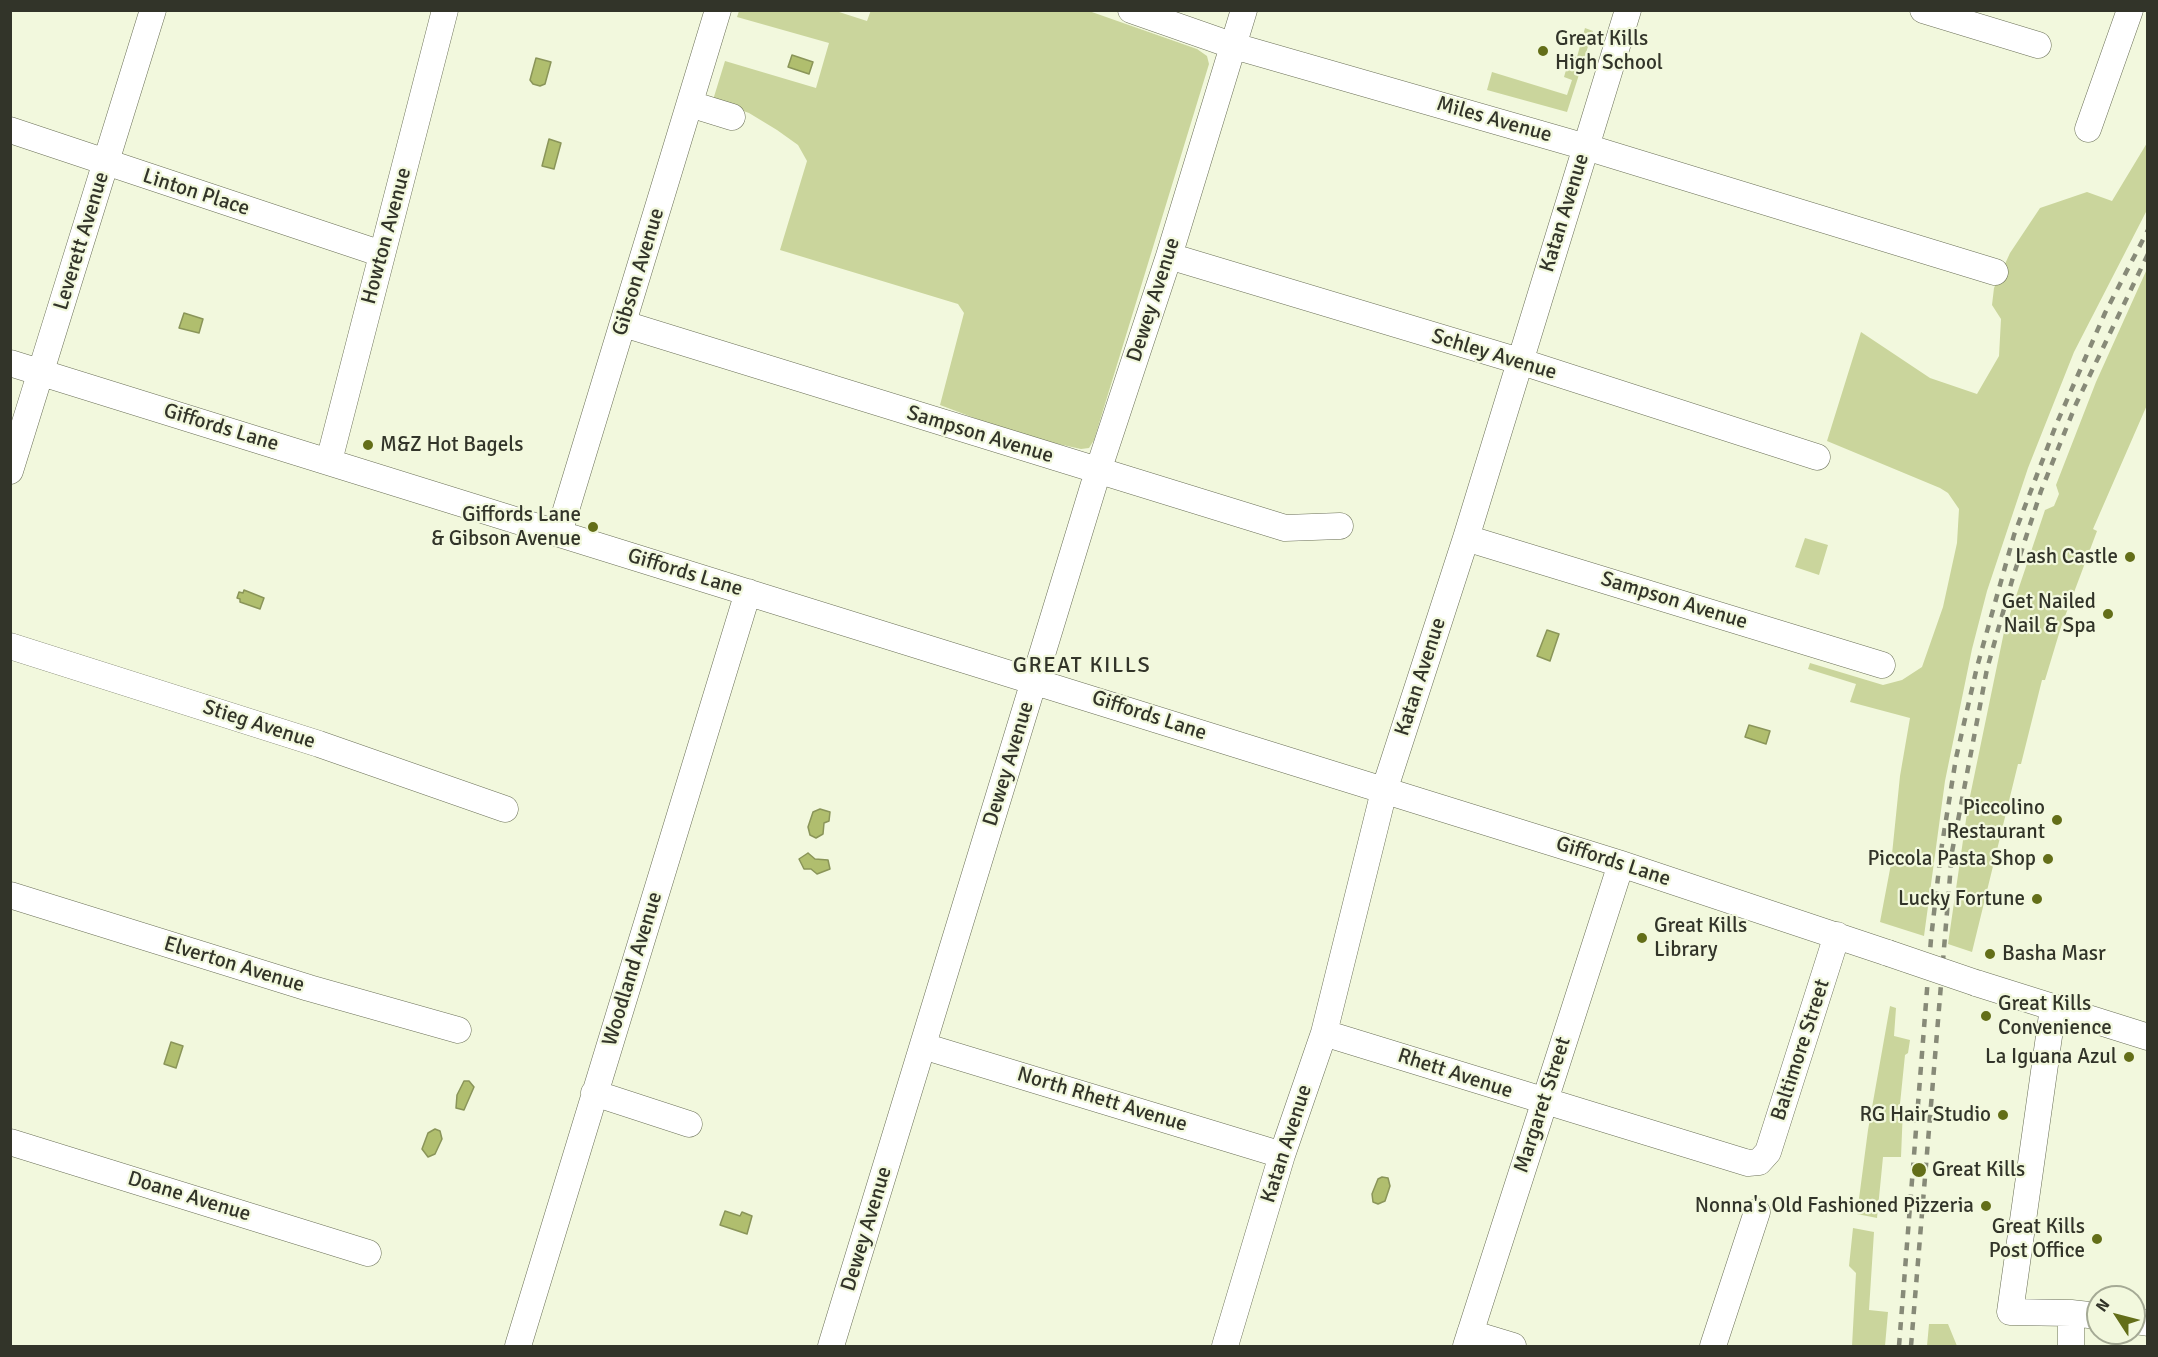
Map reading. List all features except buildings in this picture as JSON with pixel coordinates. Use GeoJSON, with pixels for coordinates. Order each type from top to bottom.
{"type":"FeatureCollection","features":[{"type":"Feature","properties":{"kind":"street","name":"Leverett Avenue"},"geometry":{"type":"LineString","coordinates":[[10,471],[153,10]]}},
{"type":"Feature","properties":{"kind":"street","name":"Howton Avenue"},"geometry":{"type":"LineString","coordinates":[[329,461],[445,10]]}},
{"type":"Feature","properties":{"kind":"street","name":"Gibson Avenue"},"geometry":{"type":"LineString","coordinates":[[559,533],[718,10]]}},
{"type":"Feature","properties":{"kind":"street","name":"Miles Avenue"},"geometry":{"type":"LineString","coordinates":[[1131,10],[1234,46],[1586,147],[1995,272]]}},
{"type":"Feature","properties":{"kind":"street","name":"Dewey Avenue"},"geometry":{"type":"LineString","coordinates":[[831,1347],[1098,471],[1169,256],[1244,10]]}},
{"type":"Feature","properties":{"kind":"street","name":"Katan Avenue"},"geometry":{"type":"LineString","coordinates":[[1225,1347],[1282,1155],[1324,1033],[1384,791],[1466,538],[1628,10]]}},
{"type":"Feature","properties":{"kind":"street"},"geometry":{"type":"LineString","coordinates":[[1923,10],[2038,45]]}},
{"type":"Feature","properties":{"kind":"street"},"geometry":{"type":"LineString","coordinates":[[2088,129],[2130,10]]}},
{"type":"Feature","properties":{"kind":"street"},"geometry":{"type":"LineString","coordinates":[[690,104],[732,117]]}},
{"type":"Feature","properties":{"kind":"street","name":"Linton Place"},"geometry":{"type":"LineString","coordinates":[[10,130],[106,164],[382,254]]}},
{"type":"Feature","properties":{"kind":"street","name":"Schley Avenue"},"geometry":{"type":"LineString","coordinates":[[1169,256],[1519,362],[1817,457]]}},
{"type":"Feature","properties":{"kind":"street","name":"Sampson Avenue"},"geometry":{"type":"LineString","coordinates":[[624,324],[1285,528],[1340,526]]}},
{"type":"Feature","properties":{"kind":"street","name":"Giffords Lane"},"geometry":{"type":"LineString","coordinates":[[10,363],[1621,864],[2053,1008],[2148,1037]]}},
{"type":"Feature","properties":{"kind":"street","name":"Sampson Avenue"},"geometry":{"type":"LineString","coordinates":[[1466,538],[1882,665]]}},
{"type":"Feature","properties":{"kind":"street","name":"Woodland Avenue"},"geometry":{"type":"LineString","coordinates":[[518,1347],[748,592]]}},
{"type":"Feature","properties":{"kind":"street","name":"Stieg Avenue"},"geometry":{"type":"LineString","coordinates":[[10,646],[319,744],[505,809]]}},
{"type":"Feature","properties":{"kind":"street","name":"Margaret Street"},"geometry":{"type":"LineString","coordinates":[[1468,1340],[1621,864]]}},
{"type":"Feature","properties":{"kind":"street","name":"Elverton Avenue"},"geometry":{"type":"LineString","coordinates":[[10,895],[309,988],[458,1030]]}},
{"type":"Feature","properties":{"kind":"street","name":"Baltimore Street"},"geometry":{"type":"LineString","coordinates":[[1759,1162],[1768,1152],[1838,935]]}},
{"type":"Feature","properties":{"kind":"street"},"geometry":{"type":"LineString","coordinates":[[2053,1008],[2010,1312],[2086,1314]]}},
{"type":"Feature","properties":{"kind":"street","name":"Rhett Avenue"},"geometry":{"type":"LineString","coordinates":[[1324,1033],[1748,1163],[1759,1162]]}},
{"type":"Feature","properties":{"kind":"street","name":"North Rhett Avenue"},"geometry":{"type":"LineString","coordinates":[[923,1046],[1282,1155]]}},
{"type":"Feature","properties":{"kind":"street"},"geometry":{"type":"LineString","coordinates":[[594,1093],[689,1124]]}},
{"type":"Feature","properties":{"kind":"street","name":"Doane Avenue"},"geometry":{"type":"LineString","coordinates":[[10,1142],[368,1253]]}},
{"type":"Feature","properties":{"kind":"street"},"geometry":{"type":"LineString","coordinates":[[1713,1347],[1757,1212]]}},
{"type":"Feature","properties":{"kind":"street"},"geometry":{"type":"LineString","coordinates":[[2071,1312],[2071,1347]]}},
{"type":"Feature","properties":{"kind":"street"},"geometry":{"type":"LineString","coordinates":[[1468,1340],[1512,1347]]}},
{"type":"Feature","properties":{"kind":"shaded area"},"geometry":{"type":"Polygon","coordinates":[[[871,10],[1089,11],[1197,49],[1207,56],[1209,64],[1094,440],[1089,448],[1081,449],[1022,436],[940,405],[964,313],[958,304],[780,250],[807,161],[798,145],[777,130],[749,113],[713,100],[725,61],[816,88],[829,43],[737,17],[739,11],[836,11],[867,21],[871,10]]]}},
{"type":"Feature","properties":{"kind":"shaded area"},"geometry":{"type":"Polygon","coordinates":[[[1585,28],[1593,31],[1567,112],[1487,90],[1492,72],[1567,95],[1572,80],[1564,77],[1570,56],[1577,57],[1585,28]]]}},
{"type":"Feature","properties":{"kind":"shaded area"},"geometry":{"type":"Polygon","coordinates":[[[792,55],[813,62],[809,74],[788,67],[792,55]]]}},
{"type":"Feature","properties":{"kind":"shaded area"},"geometry":{"type":"Polygon","coordinates":[[[536,58],[551,62],[545,84],[540,86],[533,84],[530,80],[536,58]]]}},
{"type":"Feature","properties":{"kind":"shaded area"},"geometry":{"type":"Polygon","coordinates":[[[549,139],[561,143],[554,169],[542,166],[549,139]]]}},
{"type":"Feature","properties":{"kind":"shaded area"},"geometry":{"type":"Polygon","coordinates":[[[2147,143],[2147,210],[2074,352],[2028,468],[1987,591],[1972,649],[1945,781],[1924,936],[1880,922],[1891,864],[1900,776],[1910,718],[1850,702],[1856,684],[1808,669],[1810,663],[1883,685],[1902,680],[1922,667],[1943,607],[1957,543],[1959,509],[1948,493],[1940,488],[1827,441],[1861,332],[1930,378],[1977,394],[1999,356],[2001,319],[1992,305],[1994,288],[2010,253],[2040,208],[2087,192],[2112,201],[2147,143]]]}},
{"type":"Feature","properties":{"kind":"shaded area"},"geometry":{"type":"Polygon","coordinates":[[[2147,269],[2147,405],[2093,529],[2097,531],[2061,627],[2045,680],[2042,680],[2021,764],[2018,764],[1972,952],[1948,944],[1968,806],[2004,632],[2045,510],[2054,506],[2059,494],[2056,485],[2096,382],[2147,269]]]}},
{"type":"Feature","properties":{"kind":"shaded area"},"geometry":{"type":"Polygon","coordinates":[[[184,313],[203,319],[199,333],[179,328],[184,313]]]}},
{"type":"Feature","properties":{"kind":"shaded area"},"geometry":{"type":"Polygon","coordinates":[[[1805,538],[1828,545],[1819,575],[1795,567],[1805,538]]]}},
{"type":"Feature","properties":{"kind":"shaded area"},"geometry":{"type":"Polygon","coordinates":[[[244,590],[264,598],[260,609],[240,602],[237,598],[239,592],[243,593],[244,590]]]}},
{"type":"Feature","properties":{"kind":"shaded area"},"geometry":{"type":"Polygon","coordinates":[[[1547,630],[1559,634],[1550,661],[1537,656],[1547,630]]]}},
{"type":"Feature","properties":{"kind":"shaded area"},"geometry":{"type":"Polygon","coordinates":[[[1749,725],[1770,731],[1766,744],[1745,737],[1749,725]]]}},
{"type":"Feature","properties":{"kind":"shaded area"},"geometry":{"type":"Polygon","coordinates":[[[820,809],[830,812],[829,821],[824,823],[823,834],[816,838],[810,835],[808,827],[813,812],[820,809]]]}},
{"type":"Feature","properties":{"kind":"shaded area"},"geometry":{"type":"Polygon","coordinates":[[[808,853],[815,859],[828,860],[830,869],[817,874],[811,869],[804,869],[799,859],[808,853]]]}},
{"type":"Feature","properties":{"kind":"shaded area"},"geometry":{"type":"Polygon","coordinates":[[[1890,1006],[1896,1008],[1894,1036],[1910,1040],[1908,1053],[1905,1055],[1900,1104],[1903,1108],[1901,1157],[1883,1157],[1877,1218],[1857,1214],[1868,1130],[1890,1006]]]}},
{"type":"Feature","properties":{"kind":"shaded area"},"geometry":{"type":"Polygon","coordinates":[[[171,1042],[183,1046],[176,1068],[164,1064],[171,1042]]]}},
{"type":"Feature","properties":{"kind":"shaded area"},"geometry":{"type":"Polygon","coordinates":[[[464,1081],[469,1081],[474,1087],[464,1110],[456,1108],[457,1095],[464,1081]]]}},
{"type":"Feature","properties":{"kind":"shaded area"},"geometry":{"type":"Polygon","coordinates":[[[435,1129],[440,1131],[442,1139],[435,1154],[428,1157],[422,1149],[428,1133],[435,1129]]]}},
{"type":"Feature","properties":{"kind":"shaded area"},"geometry":{"type":"Polygon","coordinates":[[[1388,1178],[1390,1186],[1385,1201],[1378,1204],[1373,1202],[1372,1194],[1378,1179],[1388,1178]]]}},
{"type":"Feature","properties":{"kind":"shaded area"},"geometry":{"type":"Polygon","coordinates":[[[725,1211],[740,1216],[742,1212],[752,1216],[747,1234],[720,1225],[725,1211]]]}},
{"type":"Feature","properties":{"kind":"shaded area"},"geometry":{"type":"Polygon","coordinates":[[[1853,1228],[1874,1232],[1869,1310],[1888,1312],[1885,1346],[1852,1346],[1856,1273],[1849,1266],[1853,1228]]]}},
{"type":"Feature","properties":{"kind":"shaded area"},"geometry":{"type":"Polygon","coordinates":[[[1929,1324],[1948,1324],[1957,1346],[1927,1346],[1929,1324]]]}},
{"type":"Feature","properties":{"kind":"railway"},"geometry":{"type":"LineString","coordinates":[[1899,1346],[1931,939],[1941,851],[1956,758],[1977,667],[2014,535],[2056,425],[2105,313],[2148,230]]}},
{"type":"Feature","properties":{"kind":"railway"},"geometry":{"type":"LineString","coordinates":[[1911,1346],[1952,852],[1987,669],[2013,577],[2041,491],[2076,404],[2148,254]]}},
{"type":"Feature","properties":{"kind":"place","name":"Great Kills High School"},"geometry":{"type":"Point","coordinates":[1543,51]}},
{"type":"Feature","properties":{"kind":"place","name":"M&Z Hot Bagels"},"geometry":{"type":"Point","coordinates":[368,445]}},
{"type":"Feature","properties":{"kind":"place","name":"Giffords Lane & Gibson Avenue"},"geometry":{"type":"Point","coordinates":[593,527]}},
{"type":"Feature","properties":{"kind":"place","name":"Lash Castle"},"geometry":{"type":"Point","coordinates":[2130,557]}},
{"type":"Feature","properties":{"kind":"place","name":"Get Nailed Nail & Spa"},"geometry":{"type":"Point","coordinates":[2108,614]}},
{"type":"Feature","properties":{"kind":"place","name":"Piccolino Restaurant"},"geometry":{"type":"Point","coordinates":[2057,820]}},
{"type":"Feature","properties":{"kind":"place","name":"Piccola Pasta Shop"},"geometry":{"type":"Point","coordinates":[2048,859]}},
{"type":"Feature","properties":{"kind":"place","name":"Lucky Fortune"},"geometry":{"type":"Point","coordinates":[2037,899]}},
{"type":"Feature","properties":{"kind":"place","name":"Great Kills Library"},"geometry":{"type":"Point","coordinates":[1642,938]}},
{"type":"Feature","properties":{"kind":"place","name":"Basha Masr"},"geometry":{"type":"Point","coordinates":[1990,954]}},
{"type":"Feature","properties":{"kind":"place","name":"Great Kills Convenience"},"geometry":{"type":"Point","coordinates":[1986,1016]}},
{"type":"Feature","properties":{"kind":"place","name":"La Iguana Azul"},"geometry":{"type":"Point","coordinates":[2129,1057]}},
{"type":"Feature","properties":{"kind":"place","name":"RG Hair Studio"},"geometry":{"type":"Point","coordinates":[2003,1115]}},
{"type":"Feature","properties":{"kind":"place","name":"Great Kills"},"geometry":{"type":"Point","coordinates":[1919,1170]}},
{"type":"Feature","properties":{"kind":"place","name":"Nonna's Old Fashioned Pizzeria"},"geometry":{"type":"Point","coordinates":[1986,1206]}},
{"type":"Feature","properties":{"kind":"place","name":"Great Kills Post Office"},"geometry":{"type":"Point","coordinates":[2097,1239]}},
{"type":"Feature","properties":{"kind":"district","name":"GREAT KILLS"},"geometry":{"type":"Point","coordinates":[1082,666]}}]}
